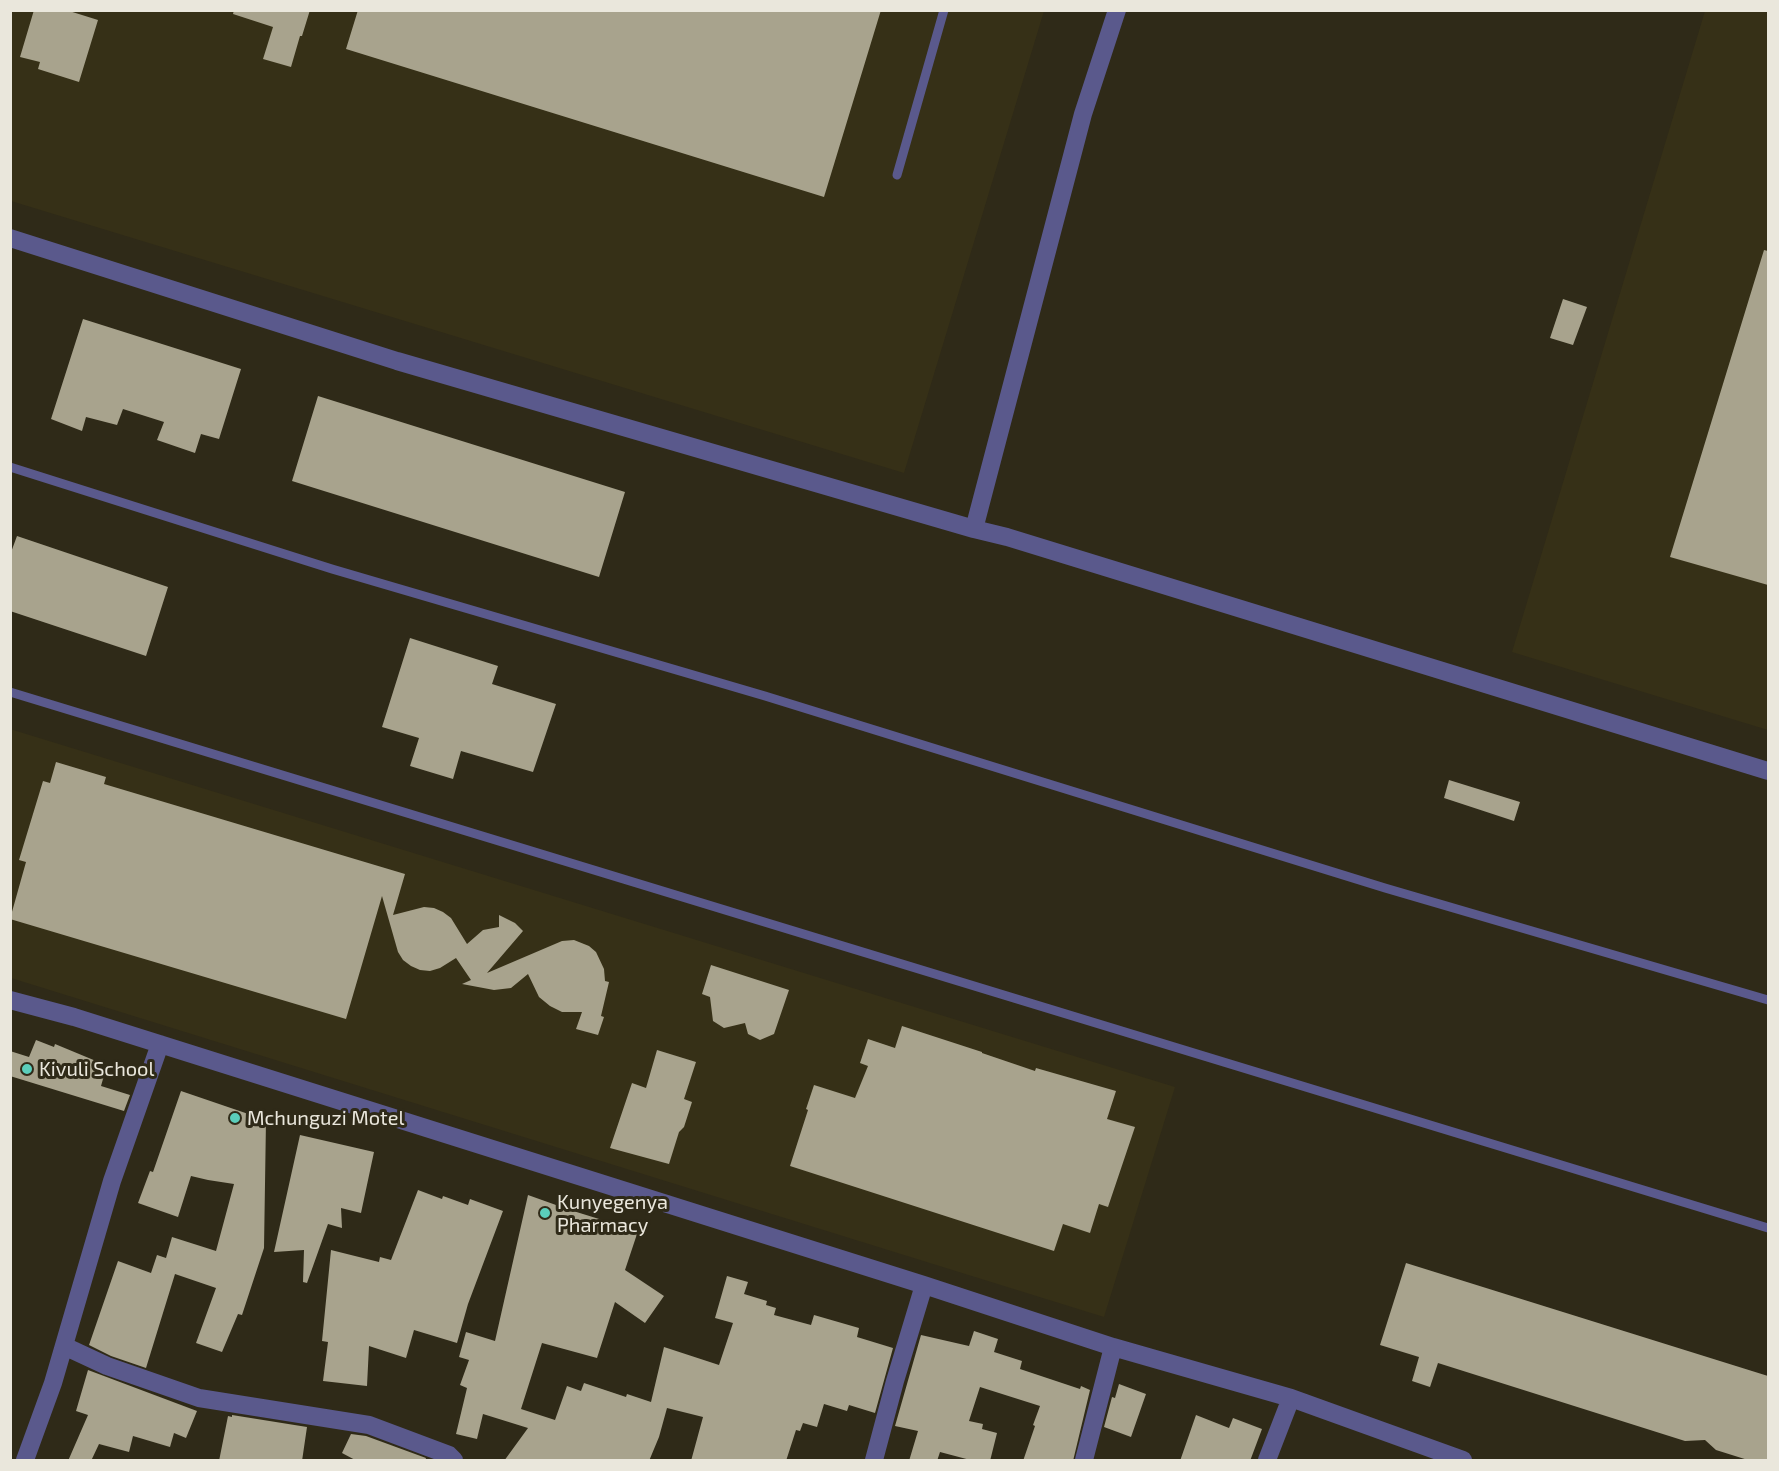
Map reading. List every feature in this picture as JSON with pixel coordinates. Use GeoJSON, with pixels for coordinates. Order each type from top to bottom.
{"type":"FeatureCollection","features":[{"type":"Feature","properties":{"kind":"street"},"geometry":{"type":"LineString","coordinates":[[974,530],[1083,114],[1117,10]]}},
{"type":"Feature","properties":{"kind":"street"},"geometry":{"type":"LineString","coordinates":[[10,238],[397,361],[974,530],[1007,537],[1768,771]]}},
{"type":"Feature","properties":{"kind":"street"},"geometry":{"type":"LineString","coordinates":[[10,1000],[74,1017],[924,1284],[1113,1347],[1291,1398],[1463,1461]]}},
{"type":"Feature","properties":{"kind":"street"},"geometry":{"type":"LineString","coordinates":[[25,1461],[64,1346],[112,1181],[160,1044]]}},
{"type":"Feature","properties":{"kind":"street"},"geometry":{"type":"LineString","coordinates":[[874,1461],[924,1284]]}},
{"type":"Feature","properties":{"kind":"street"},"geometry":{"type":"LineString","coordinates":[[64,1346],[107,1366],[200,1398],[369,1425],[449,1455],[454,1461]]}},
{"type":"Feature","properties":{"kind":"street"},"geometry":{"type":"LineString","coordinates":[[1084,1461],[1113,1347]]}},
{"type":"Feature","properties":{"kind":"street"},"geometry":{"type":"LineString","coordinates":[[1267,1461],[1291,1398]]}},
{"type":"Feature","properties":{"kind":"lane"},"geometry":{"type":"LineString","coordinates":[[897,174],[944,10]]}},
{"type":"Feature","properties":{"kind":"lane"},"geometry":{"type":"LineString","coordinates":[[10,467],[332,569],[754,693],[1385,888],[1768,1000]]}},
{"type":"Feature","properties":{"kind":"lane"},"geometry":{"type":"LineString","coordinates":[[10,692],[1768,1228]]}},
{"type":"Feature","properties":{"kind":"shaded area"},"geometry":{"type":"Polygon","coordinates":[[[10,11],[1044,11],[904,473],[11,201],[10,11]]]}},
{"type":"Feature","properties":{"kind":"shaded area"},"geometry":{"type":"Polygon","coordinates":[[[1705,11],[1768,11],[1768,730],[1512,652],[1705,11]]]}},
{"type":"Feature","properties":{"kind":"shaded area"},"geometry":{"type":"Polygon","coordinates":[[[10,729],[1175,1087],[1104,1317],[11,978],[10,729]]]}},
{"type":"Feature","properties":{"kind":"building"},"geometry":{"type":"Polygon","coordinates":[[[34,10],[66,10],[98,20],[79,82],[38,69],[40,62],[20,57],[34,10]]]}},
{"type":"Feature","properties":{"kind":"building"},"geometry":{"type":"Polygon","coordinates":[[[234,10],[310,10],[291,67],[263,59],[273,27],[233,14],[234,10]]]}},
{"type":"Feature","properties":{"kind":"building"},"geometry":{"type":"Polygon","coordinates":[[[358,10],[881,10],[824,197],[346,49],[358,10]]]}},
{"type":"Feature","properties":{"kind":"building"},"geometry":{"type":"Polygon","coordinates":[[[1764,250],[1768,251],[1768,585],[1670,557],[1764,250]]]}},
{"type":"Feature","properties":{"kind":"building"},"geometry":{"type":"Polygon","coordinates":[[[1563,299],[1587,307],[1573,345],[1550,338],[1563,299]]]}},
{"type":"Feature","properties":{"kind":"building"},"geometry":{"type":"Polygon","coordinates":[[[83,319],[241,369],[219,439],[201,434],[195,453],[157,440],[164,422],[123,409],[117,425],[86,417],[82,431],[51,419],[83,319]]]}},
{"type":"Feature","properties":{"kind":"building"},"geometry":{"type":"Polygon","coordinates":[[[318,396],[625,492],[599,577],[292,481],[318,396]]]}},
{"type":"Feature","properties":{"kind":"building"},"geometry":{"type":"Polygon","coordinates":[[[17,536],[168,587],[146,656],[10,611],[10,555],[17,536]]]}},
{"type":"Feature","properties":{"kind":"building"},"geometry":{"type":"Polygon","coordinates":[[[410,638],[498,666],[492,684],[556,704],[533,772],[461,751],[453,779],[410,766],[419,738],[382,727],[410,638]]]}},
{"type":"Feature","properties":{"kind":"building"},"geometry":{"type":"Polygon","coordinates":[[[56,762],[106,777],[104,784],[405,874],[393,915],[424,907],[434,908],[451,918],[467,944],[483,930],[499,927],[499,915],[515,923],[523,931],[487,973],[562,941],[574,940],[589,946],[596,952],[604,969],[605,981],[609,982],[601,1016],[604,1017],[598,1035],[576,1029],[582,1012],[562,1012],[539,997],[528,974],[511,988],[494,990],[462,984],[471,980],[456,958],[430,971],[411,966],[398,952],[382,896],[346,1019],[10,919],[26,862],[19,860],[43,781],[50,783],[56,762]]]}},
{"type":"Feature","properties":{"kind":"building"},"geometry":{"type":"Polygon","coordinates":[[[1449,780],[1520,802],[1514,821],[1444,798],[1449,780]]]}},
{"type":"Feature","properties":{"kind":"building"},"geometry":{"type":"Polygon","coordinates":[[[711,965],[789,990],[774,1034],[760,1040],[748,1034],[745,1023],[724,1028],[713,1021],[710,997],[702,994],[711,965]]]}},
{"type":"Feature","properties":{"kind":"building"},"geometry":{"type":"Polygon","coordinates":[[[902,1026],[1035,1071],[1036,1068],[1116,1091],[1107,1119],[1135,1127],[1108,1207],[1099,1204],[1090,1233],[1063,1224],[1054,1251],[790,1166],[814,1085],[855,1098],[868,1066],[860,1063],[868,1039],[895,1048],[902,1026]]]}},
{"type":"Feature","properties":{"kind":"building"},"geometry":{"type":"Polygon","coordinates":[[[36,1040],[54,1047],[55,1044],[96,1061],[93,1068],[105,1072],[101,1086],[130,1095],[124,1111],[10,1076],[10,1051],[29,1057],[36,1040]]]}},
{"type":"Feature","properties":{"kind":"building"},"geometry":{"type":"Polygon","coordinates":[[[657,1050],[696,1062],[684,1099],[692,1102],[669,1164],[610,1148],[632,1083],[646,1088],[657,1050]]]}},
{"type":"Feature","properties":{"kind":"building"},"geometry":{"type":"Polygon","coordinates":[[[181,1091],[266,1120],[264,1248],[242,1315],[238,1314],[222,1352],[196,1343],[216,1288],[175,1274],[146,1368],[111,1356],[89,1345],[118,1261],[151,1273],[157,1255],[166,1258],[172,1237],[216,1251],[234,1184],[191,1176],[178,1217],[138,1203],[150,1171],[153,1172],[181,1091]]]}},
{"type":"Feature","properties":{"kind":"building"},"geometry":{"type":"Polygon","coordinates":[[[300,1135],[374,1152],[361,1213],[341,1208],[342,1228],[328,1224],[307,1283],[303,1282],[304,1250],[274,1252],[300,1135]]]}},
{"type":"Feature","properties":{"kind":"building"},"geometry":{"type":"Polygon","coordinates":[[[418,1190],[468,1205],[470,1199],[503,1211],[468,1304],[457,1343],[414,1330],[406,1358],[369,1346],[367,1386],[323,1381],[328,1342],[322,1341],[331,1250],[379,1262],[380,1257],[391,1260],[418,1190]]]}},
{"type":"Feature","properties":{"kind":"building"},"geometry":{"type":"Polygon","coordinates":[[[528,1195],[638,1231],[625,1270],[664,1296],[645,1323],[615,1302],[597,1358],[542,1343],[521,1409],[555,1420],[567,1386],[581,1391],[584,1383],[626,1397],[627,1394],[651,1402],[664,1347],[719,1365],[733,1323],[715,1318],[727,1276],[748,1282],[744,1294],[767,1301],[766,1305],[776,1308],[774,1315],[811,1325],[814,1315],[859,1328],[857,1337],[893,1348],[875,1413],[849,1405],[847,1411],[824,1404],[817,1427],[803,1423],[800,1431],[796,1430],[786,1461],[691,1461],[703,1417],[667,1408],[649,1461],[504,1461],[528,1428],[483,1414],[477,1439],[456,1434],[467,1388],[460,1385],[469,1360],[459,1357],[466,1332],[495,1341],[528,1195]]]}},
{"type":"Feature","properties":{"kind":"building"},"geometry":{"type":"Polygon","coordinates":[[[1406,1263],[1768,1376],[1768,1461],[1751,1461],[1716,1450],[1705,1440],[1685,1441],[1438,1363],[1430,1387],[1412,1381],[1419,1357],[1380,1345],[1406,1263]]]}},
{"type":"Feature","properties":{"kind":"building"},"geometry":{"type":"Polygon","coordinates":[[[974,1331],[998,1339],[994,1352],[1022,1361],[1020,1369],[1080,1389],[1081,1386],[1090,1390],[1073,1461],[1023,1461],[1040,1406],[980,1387],[969,1421],[983,1424],[982,1429],[997,1433],[990,1461],[974,1461],[940,1452],[937,1461],[909,1461],[918,1431],[895,1426],[921,1335],[969,1346],[974,1331]]]}},
{"type":"Feature","properties":{"kind":"building"},"geometry":{"type":"Polygon","coordinates":[[[88,1370],[197,1411],[186,1438],[174,1433],[170,1447],[133,1436],[129,1452],[99,1444],[91,1461],[68,1461],[88,1415],[76,1411],[88,1370]]]}},
{"type":"Feature","properties":{"kind":"building"},"geometry":{"type":"Polygon","coordinates":[[[1119,1384],[1146,1394],[1131,1437],[1104,1427],[1112,1397],[1115,1398],[1119,1384]]]}},
{"type":"Feature","properties":{"kind":"building"},"geometry":{"type":"Polygon","coordinates":[[[232,1415],[307,1427],[302,1461],[219,1461],[228,1416],[232,1417],[232,1415]]]}},
{"type":"Feature","properties":{"kind":"building"},"geometry":{"type":"Polygon","coordinates":[[[1196,1415],[1229,1428],[1233,1418],[1262,1429],[1250,1461],[1180,1461],[1196,1415]]]}},
{"type":"Feature","properties":{"kind":"building"},"geometry":{"type":"Polygon","coordinates":[[[351,1434],[366,1436],[426,1458],[425,1461],[357,1461],[342,1453],[351,1434]]]}},
{"type":"Feature","properties":{"kind":"place","name":"Kivuli School"},"geometry":{"type":"Point","coordinates":[27,1069]}},
{"type":"Feature","properties":{"kind":"place","name":"Mchunguzi Motel"},"geometry":{"type":"Point","coordinates":[235,1118]}},
{"type":"Feature","properties":{"kind":"place","name":"Kunyegenya Pharmacy"},"geometry":{"type":"Point","coordinates":[545,1213]}}]}
